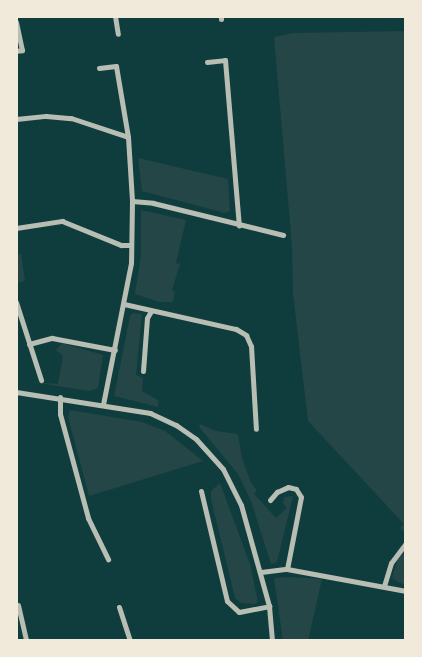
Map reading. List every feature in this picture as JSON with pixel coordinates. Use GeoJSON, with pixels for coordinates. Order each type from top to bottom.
{"type":"FeatureCollection","features":[{"type":"Feature","properties":{"kind":"street"},"geometry":{"type":"LineString","coordinates":[[115,16],[118,34]]}},
{"type":"Feature","properties":{"kind":"street"},"geometry":{"type":"LineString","coordinates":[[16,22],[22,50],[16,52]]}},
{"type":"Feature","properties":{"kind":"street"},"geometry":{"type":"LineString","coordinates":[[207,62],[225,60],[239,225]]}},
{"type":"Feature","properties":{"kind":"street"},"geometry":{"type":"LineString","coordinates":[[99,68],[116,66],[128,137],[132,201],[132,263],[103,404]]}},
{"type":"Feature","properties":{"kind":"street"},"geometry":{"type":"LineString","coordinates":[[16,119],[46,116],[71,118],[128,137]]}},
{"type":"Feature","properties":{"kind":"street"},"geometry":{"type":"LineString","coordinates":[[132,201],[153,203],[283,235]]}},
{"type":"Feature","properties":{"kind":"street"},"geometry":{"type":"LineString","coordinates":[[16,228],[62,221],[121,245],[131,245]]}},
{"type":"Feature","properties":{"kind":"street"},"geometry":{"type":"LineString","coordinates":[[16,302],[41,380]]}},
{"type":"Feature","properties":{"kind":"street"},"geometry":{"type":"LineString","coordinates":[[124,304],[236,329],[246,335],[251,346],[256,429]]}},
{"type":"Feature","properties":{"kind":"street"},"geometry":{"type":"LineString","coordinates":[[143,371],[147,318],[151,311]]}},
{"type":"Feature","properties":{"kind":"street"},"geometry":{"type":"LineString","coordinates":[[29,344],[52,338],[115,350]]}},
{"type":"Feature","properties":{"kind":"street"},"geometry":{"type":"LineString","coordinates":[[16,392],[103,404],[159,416],[185,430],[206,449],[223,469],[238,497],[262,572],[272,641]]}},
{"type":"Feature","properties":{"kind":"street"},"geometry":{"type":"LineString","coordinates":[[60,397],[60,414],[88,518],[108,559]]}},
{"type":"Feature","properties":{"kind":"street"},"geometry":{"type":"LineString","coordinates":[[270,500],[288,487],[296,489],[301,497],[287,569]]}},
{"type":"Feature","properties":{"kind":"street"},"geometry":{"type":"LineString","coordinates":[[201,491],[227,602],[239,612],[268,606]]}},
{"type":"Feature","properties":{"kind":"street"},"geometry":{"type":"LineString","coordinates":[[384,586],[390,563],[406,543]]}},
{"type":"Feature","properties":{"kind":"street"},"geometry":{"type":"LineString","coordinates":[[262,572],[287,569],[406,591]]}},
{"type":"Feature","properties":{"kind":"street"},"geometry":{"type":"LineString","coordinates":[[18,606],[26,641]]}},
{"type":"Feature","properties":{"kind":"street"},"geometry":{"type":"LineString","coordinates":[[119,607],[130,641]]}},
{"type":"Feature","properties":{"kind":"shaded area"},"geometry":{"type":"Polygon","coordinates":[[[406,31],[406,534],[400,528],[404,524],[308,421],[293,293],[292,246],[274,37],[294,33],[406,31]]]}},
{"type":"Feature","properties":{"kind":"shaded area"},"geometry":{"type":"Polygon","coordinates":[[[138,158],[228,179],[230,211],[225,213],[142,191],[138,158]]]}},
{"type":"Feature","properties":{"kind":"shaded area"},"geometry":{"type":"Polygon","coordinates":[[[141,210],[186,220],[176,263],[180,264],[172,290],[175,292],[173,302],[159,302],[135,294],[141,256],[141,210]]]}},
{"type":"Feature","properties":{"kind":"shaded area"},"geometry":{"type":"Polygon","coordinates":[[[21,254],[25,281],[16,283],[16,255],[21,254]]]}},
{"type":"Feature","properties":{"kind":"shaded area"},"geometry":{"type":"Polygon","coordinates":[[[133,313],[142,314],[136,375],[143,378],[142,391],[159,401],[158,407],[114,396],[130,316],[133,313]]]}},
{"type":"Feature","properties":{"kind":"shaded area"},"geometry":{"type":"Polygon","coordinates":[[[62,343],[103,355],[98,388],[90,391],[31,382],[58,384],[63,356],[56,350],[62,343]]]}},
{"type":"Feature","properties":{"kind":"shaded area"},"geometry":{"type":"Polygon","coordinates":[[[70,410],[142,422],[165,431],[203,461],[89,496],[68,417],[70,410]]]}},
{"type":"Feature","properties":{"kind":"shaded area"},"geometry":{"type":"Polygon","coordinates":[[[200,424],[216,431],[238,434],[242,458],[251,483],[257,490],[254,494],[276,518],[287,508],[283,503],[284,497],[293,496],[277,562],[271,564],[251,501],[238,474],[199,427],[200,424]]]}},
{"type":"Feature","properties":{"kind":"shaded area"},"geometry":{"type":"Polygon","coordinates":[[[220,483],[250,564],[258,602],[254,604],[241,603],[235,598],[211,499],[211,491],[220,483]]]}},
{"type":"Feature","properties":{"kind":"shaded area"},"geometry":{"type":"Polygon","coordinates":[[[406,553],[406,586],[392,578],[398,558],[406,553]]]}},
{"type":"Feature","properties":{"kind":"shaded area"},"geometry":{"type":"Polygon","coordinates":[[[274,578],[322,579],[308,641],[283,641],[274,578]]]}}]}
